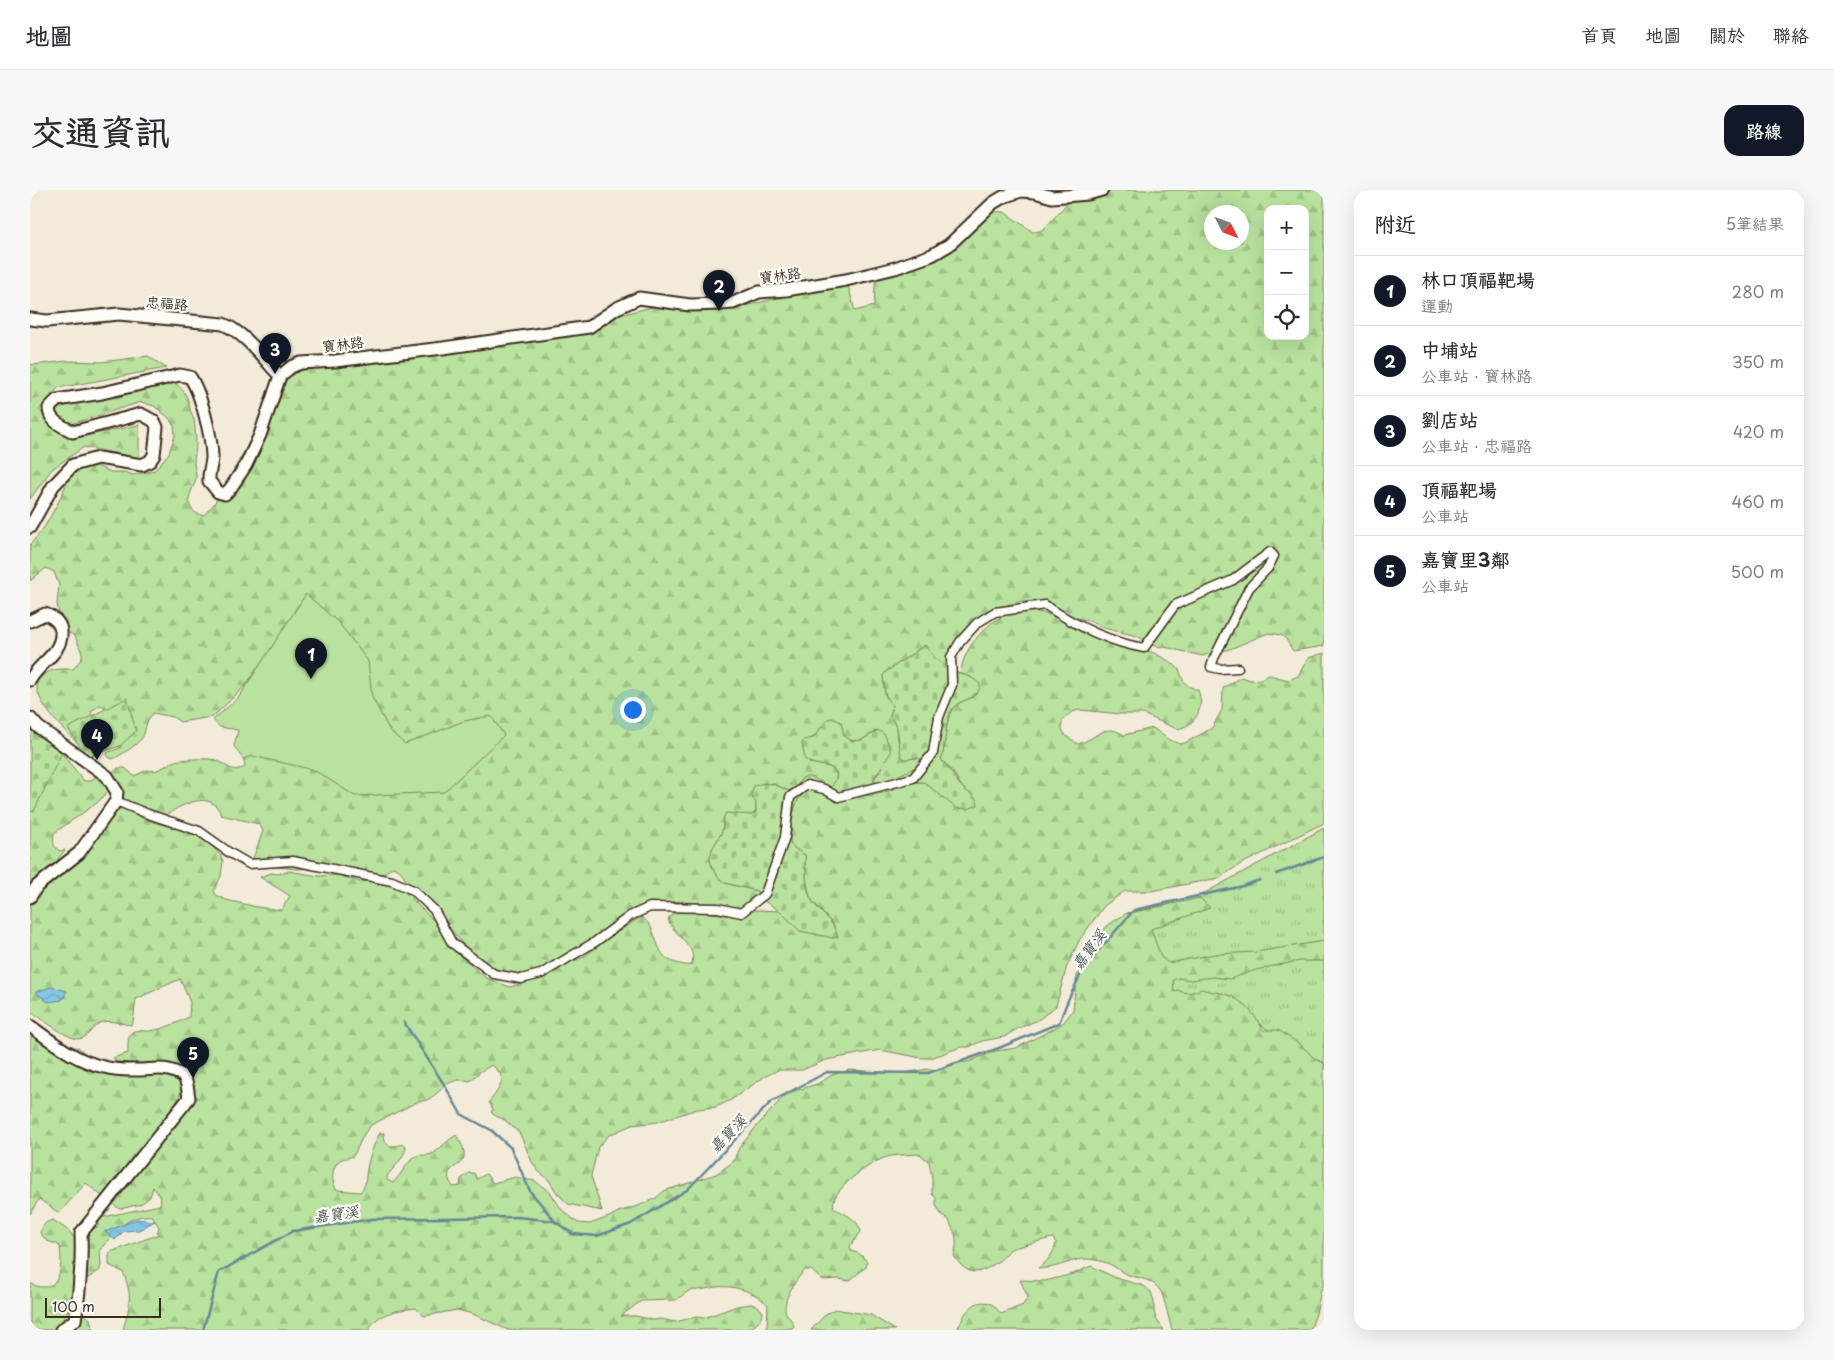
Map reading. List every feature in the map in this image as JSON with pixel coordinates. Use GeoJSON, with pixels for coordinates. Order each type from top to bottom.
{"type":"FeatureCollection","features":[{"type":"Feature","properties":{"kind":"main road","name":"寶林路"},"geometry":{"type":"LineString","coordinates":[[280,376],[291,367],[301,363],[336,362],[589,327],[617,308],[639,298],[690,306],[720,304],[732,302],[759,292],[786,290],[846,280],[894,268],[932,255],[949,245],[993,203],[1020,191],[1035,192],[1052,197],[1075,193],[1088,194],[1102,190]]}},
{"type":"Feature","properties":{"kind":"main road","name":"忠福路"},"geometry":{"type":"LineString","coordinates":[[30,319],[46,321],[118,314],[223,324],[240,334],[280,376]]}},
{"type":"Feature","properties":{"kind":"main road"},"geometry":{"type":"LineString","coordinates":[[30,527],[53,486],[73,465],[98,458],[142,465],[150,461],[154,455],[157,427],[149,417],[141,414],[73,432],[52,419],[49,411],[54,402],[180,375],[190,377],[200,395],[210,442],[212,454],[209,481],[222,494],[230,489],[246,465],[260,435],[280,376]]}},
{"type":"Feature","properties":{"kind":"main road"},"geometry":{"type":"LineString","coordinates":[[30,621],[45,614],[53,618],[60,626],[61,636],[59,646],[30,680]]}},
{"type":"Feature","properties":{"kind":"main road"},"geometry":{"type":"LineString","coordinates":[[30,718],[38,727],[107,776],[117,792],[116,801],[79,853],[38,886],[30,897]]}},
{"type":"Feature","properties":{"kind":"main road"},"geometry":{"type":"LineString","coordinates":[[30,1026],[78,1060],[104,1068],[131,1070],[160,1067],[174,1071],[184,1076],[189,1093],[189,1098],[81,1233],[82,1260],[75,1320],[61,1330]]}},
{"type":"Feature","properties":{"kind":"street"},"geometry":{"type":"LineString","coordinates":[[116,801],[199,831],[249,864],[293,861],[392,881],[413,890],[434,910],[452,943],[494,974],[521,980],[541,974],[594,942],[630,916],[650,907],[718,908],[741,913],[764,894],[785,837],[790,797],[807,785],[824,789],[838,797],[913,778],[933,754],[939,717],[952,685],[951,657],[960,642],[977,623],[995,612],[1045,605],[1071,622],[1127,645],[1144,648],[1176,605],[1233,580],[1270,552],[1274,556],[1268,568],[1249,588],[1211,667],[1220,669],[1238,668]]}},
{"type":"Feature","properties":{"kind":"green space"},"geometry":{"type":"Polygon","coordinates":[[[1110,190],[1324,190],[1324,646],[1293,651],[1286,639],[1281,635],[1268,633],[1230,649],[1202,656],[1155,646],[1137,636],[1104,628],[1042,603],[1021,601],[995,609],[976,619],[958,637],[952,650],[950,663],[944,667],[925,645],[883,675],[885,694],[893,706],[890,716],[897,727],[898,741],[904,759],[918,758],[921,760],[917,768],[876,784],[873,780],[882,769],[877,730],[862,740],[852,741],[844,736],[840,722],[828,719],[813,738],[804,740],[809,763],[828,767],[835,772],[835,781],[831,788],[802,778],[797,786],[789,791],[772,783],[756,803],[756,812],[751,815],[724,817],[722,832],[712,849],[725,883],[757,891],[761,899],[735,910],[681,901],[652,904],[601,936],[541,970],[522,978],[508,978],[480,964],[446,924],[411,892],[402,874],[397,869],[392,867],[383,875],[375,877],[356,869],[343,867],[256,868],[252,861],[263,831],[259,824],[221,815],[217,807],[203,800],[186,804],[164,817],[121,802],[110,775],[118,768],[125,768],[134,776],[147,770],[160,769],[175,761],[198,759],[216,760],[232,769],[245,767],[243,755],[288,628],[244,687],[212,717],[180,722],[173,717],[153,713],[148,720],[144,735],[140,741],[113,759],[108,757],[107,753],[120,748],[105,707],[100,705],[92,711],[91,715],[95,724],[82,747],[52,716],[40,697],[37,688],[38,680],[46,673],[54,670],[73,669],[82,658],[82,653],[75,636],[67,632],[65,622],[59,614],[57,604],[59,585],[54,572],[46,568],[30,581],[30,545],[45,526],[68,480],[77,469],[89,463],[111,472],[124,472],[133,475],[155,470],[169,453],[175,435],[174,426],[169,418],[154,406],[141,402],[68,425],[59,424],[55,412],[58,408],[161,379],[177,385],[187,398],[195,429],[194,463],[196,476],[189,504],[196,513],[204,515],[214,504],[253,436],[261,417],[290,370],[326,362],[527,342],[595,330],[602,327],[612,317],[652,307],[687,306],[729,310],[847,281],[855,311],[874,306],[876,271],[910,262],[934,247],[947,243],[984,211],[1004,212],[1033,232],[1040,231],[1046,227],[1069,201],[1110,190]]]}},
{"type":"Feature","properties":{"kind":"green space"},"geometry":{"type":"Polygon","coordinates":[[[148,356],[166,368],[58,388],[39,410],[50,421],[79,437],[139,425],[139,458],[84,447],[52,469],[30,499],[30,364],[67,361],[102,362],[148,356]]]}},
{"type":"Feature","properties":{"kind":"green space"},"geometry":{"type":"Polygon","coordinates":[[[306,594],[339,623],[368,661],[372,697],[390,731],[405,744],[464,721],[491,716],[504,735],[444,792],[355,796],[314,770],[253,756],[243,759],[234,746],[238,730],[220,727],[213,720],[239,697],[306,594]]]}},
{"type":"Feature","properties":{"kind":"green space"},"geometry":{"type":"Polygon","coordinates":[[[1021,611],[1051,615],[1082,631],[1152,652],[1177,667],[1186,684],[1198,690],[1200,703],[1197,715],[1189,724],[1177,729],[1143,714],[1080,710],[1072,712],[1065,717],[1062,729],[1067,736],[1078,744],[1101,732],[1111,730],[1124,735],[1153,728],[1169,740],[1180,744],[1185,743],[1212,728],[1222,710],[1223,688],[1241,677],[1250,680],[1261,679],[1269,675],[1289,680],[1298,676],[1308,658],[1324,653],[1324,823],[1239,865],[1219,878],[1151,891],[1125,891],[1104,906],[1080,939],[1067,966],[1056,1006],[1038,1020],[1004,1037],[982,1041],[969,1047],[961,1047],[931,1058],[880,1050],[826,1060],[802,1070],[778,1070],[764,1077],[731,1100],[716,1107],[697,1109],[658,1122],[632,1125],[609,1135],[598,1147],[591,1176],[602,1211],[568,1204],[557,1193],[548,1179],[538,1171],[520,1134],[505,1120],[491,1112],[493,1109],[489,1102],[502,1080],[500,1073],[492,1065],[481,1071],[470,1081],[453,1081],[432,1097],[419,1101],[371,1125],[364,1134],[354,1155],[341,1160],[334,1167],[335,1187],[337,1190],[360,1192],[365,1184],[370,1155],[380,1133],[384,1133],[385,1141],[389,1145],[403,1144],[406,1146],[401,1158],[387,1176],[387,1180],[393,1183],[413,1158],[434,1153],[456,1135],[463,1147],[464,1156],[462,1161],[449,1173],[453,1187],[460,1186],[461,1179],[469,1173],[474,1173],[477,1179],[486,1174],[493,1183],[515,1177],[535,1181],[551,1193],[562,1210],[578,1223],[590,1224],[656,1198],[664,1191],[716,1174],[733,1162],[739,1148],[756,1127],[782,1098],[791,1092],[817,1084],[832,1075],[849,1070],[902,1073],[929,1069],[939,1070],[953,1063],[968,1062],[995,1051],[1016,1048],[1055,1028],[1064,1022],[1073,1010],[1079,970],[1091,946],[1107,926],[1125,914],[1200,898],[1210,908],[1151,929],[1161,957],[1168,963],[1216,954],[1256,952],[1324,941],[1324,961],[1300,961],[1278,965],[1230,979],[1213,977],[1191,980],[1178,978],[1173,980],[1174,992],[1178,990],[1190,992],[1202,989],[1226,994],[1238,1000],[1248,1008],[1263,1030],[1278,1030],[1301,1045],[1315,1059],[1324,1063],[1324,1284],[1310,1330],[1172,1330],[1162,1293],[1149,1281],[1126,1274],[1106,1263],[1091,1259],[1077,1260],[1049,1268],[1038,1268],[1047,1261],[1054,1250],[1056,1243],[1053,1238],[1011,1249],[1000,1260],[986,1269],[975,1272],[969,1271],[954,1256],[955,1235],[949,1220],[941,1214],[936,1205],[936,1198],[932,1194],[932,1177],[929,1162],[920,1154],[884,1158],[851,1178],[837,1194],[834,1208],[851,1218],[860,1228],[861,1232],[850,1246],[851,1251],[860,1255],[867,1262],[866,1267],[849,1281],[839,1279],[822,1280],[811,1270],[805,1270],[794,1284],[786,1302],[786,1313],[794,1327],[789,1329],[768,1330],[768,1305],[757,1296],[738,1288],[717,1287],[690,1290],[676,1300],[641,1301],[621,1316],[636,1316],[675,1322],[696,1317],[704,1318],[737,1306],[751,1304],[758,1306],[763,1312],[757,1324],[746,1330],[508,1330],[473,1314],[457,1310],[424,1316],[416,1308],[389,1313],[377,1319],[369,1330],[123,1330],[129,1307],[128,1288],[123,1272],[109,1265],[109,1254],[157,1235],[159,1227],[152,1216],[143,1216],[128,1221],[116,1231],[100,1250],[101,1266],[99,1271],[85,1280],[85,1232],[98,1227],[99,1218],[160,1205],[161,1198],[153,1187],[150,1197],[141,1204],[120,1209],[111,1203],[191,1098],[172,1065],[116,1062],[113,1058],[128,1053],[131,1033],[138,1030],[150,1031],[160,1029],[189,1017],[190,1002],[180,979],[136,999],[131,1025],[103,1022],[78,1039],[67,1035],[30,1011],[30,900],[115,809],[126,808],[147,820],[193,834],[214,848],[223,861],[221,876],[214,891],[216,895],[226,900],[281,910],[290,896],[260,877],[271,873],[278,874],[288,871],[319,876],[338,875],[360,882],[368,881],[395,885],[401,888],[438,925],[445,938],[458,954],[486,978],[510,987],[530,981],[559,966],[584,957],[607,939],[641,917],[651,928],[659,948],[668,960],[691,965],[693,958],[689,946],[668,919],[671,915],[685,909],[733,916],[758,910],[780,911],[800,931],[835,927],[810,898],[806,878],[805,855],[794,848],[790,842],[792,818],[796,805],[798,800],[807,791],[813,788],[822,792],[924,782],[977,800],[961,786],[953,772],[941,759],[947,723],[951,710],[955,706],[973,697],[971,677],[961,674],[965,656],[970,648],[982,632],[997,619],[1007,614],[1021,611]]]}},
{"type":"Feature","properties":{"kind":"green space"},"geometry":{"type":"Polygon","coordinates":[[[925,645],[935,658],[948,668],[972,678],[980,684],[977,693],[951,710],[941,759],[962,788],[975,798],[978,805],[968,809],[956,808],[924,782],[909,782],[883,793],[840,800],[813,788],[807,791],[798,800],[796,805],[792,818],[790,842],[794,848],[805,855],[807,883],[811,899],[833,925],[838,937],[833,938],[800,931],[780,911],[761,899],[757,891],[725,883],[718,877],[711,865],[710,859],[712,849],[722,832],[724,817],[726,813],[751,815],[756,812],[756,803],[751,795],[754,786],[759,784],[772,784],[789,791],[797,786],[802,778],[812,777],[831,788],[836,779],[834,770],[830,767],[805,760],[802,744],[804,740],[813,738],[828,719],[832,718],[841,722],[844,736],[852,741],[862,740],[878,730],[885,735],[891,752],[873,780],[876,784],[885,782],[920,765],[921,760],[918,758],[904,759],[901,756],[897,727],[890,716],[893,706],[885,694],[883,675],[925,645]]]}},
{"type":"Feature","properties":{"kind":"green space"},"geometry":{"type":"Polygon","coordinates":[[[127,698],[136,731],[120,746],[89,757],[68,728],[127,698]]]}},
{"type":"Feature","properties":{"kind":"green space"},"geometry":{"type":"Polygon","coordinates":[[[30,720],[63,750],[34,811],[30,812],[30,720]]]}},
{"type":"Feature","properties":{"kind":"green space"},"geometry":{"type":"Polygon","coordinates":[[[56,746],[84,781],[90,781],[98,775],[112,787],[97,803],[54,833],[54,845],[60,851],[65,850],[49,871],[30,888],[30,801],[56,746]]]}},
{"type":"Feature","properties":{"kind":"green space"},"geometry":{"type":"Polygon","coordinates":[[[1324,828],[1324,1073],[1286,1041],[1248,1017],[1194,1004],[1174,991],[1127,913],[1199,896],[1324,828]]]}},
{"type":"Feature","properties":{"kind":"green space"},"geometry":{"type":"Polygon","coordinates":[[[30,1024],[60,1043],[79,1048],[95,1062],[170,1077],[180,1082],[182,1090],[171,1114],[103,1197],[86,1183],[59,1213],[39,1199],[30,1214],[30,1024]]]}},
{"type":"Feature","properties":{"kind":"green space"},"geometry":{"type":"Polygon","coordinates":[[[53,1220],[69,1231],[79,1245],[73,1292],[64,1318],[53,1330],[30,1330],[30,1283],[41,1287],[49,1286],[56,1281],[60,1270],[60,1247],[47,1241],[40,1233],[46,1223],[53,1220]]]}},
{"type":"Feature","properties":{"kind":"green space"},"geometry":{"type":"Polygon","coordinates":[[[1091,1266],[1116,1278],[1144,1286],[1151,1292],[1156,1319],[1164,1330],[957,1330],[968,1310],[977,1303],[991,1304],[1001,1314],[1023,1305],[1028,1297],[1020,1280],[1045,1281],[1073,1274],[1091,1266]]]}},
{"type":"Feature","properties":{"kind":"green space"},"geometry":{"type":"Polygon","coordinates":[[[835,1309],[871,1315],[895,1330],[811,1330],[826,1314],[835,1309]]]}},
{"type":"Feature","properties":{"kind":"green space"},"geometry":{"type":"Polygon","coordinates":[[[81,1314],[85,1314],[90,1319],[93,1330],[69,1330],[81,1314]]]}},
{"type":"Feature","properties":{"kind":"water"},"geometry":{"type":"Polygon","coordinates":[[[51,987],[67,991],[62,1000],[48,1002],[35,992],[51,987]]]}},
{"type":"Feature","properties":{"kind":"water"},"geometry":{"type":"Polygon","coordinates":[[[137,1219],[155,1221],[139,1230],[124,1231],[115,1240],[105,1232],[137,1219]]]}},
{"type":"Feature","properties":{"kind":"waterway","name":"嘉寶溪"},"geometry":{"type":"LineString","coordinates":[[1276,874],[1324,857]]}},
{"type":"Feature","properties":{"kind":"waterway","name":"嘉寶溪"},"geometry":{"type":"LineString","coordinates":[[203,1330],[219,1272],[293,1231],[372,1219],[518,1217],[554,1221],[573,1234],[597,1236],[631,1224],[687,1190],[771,1102],[827,1072],[928,1073],[999,1048],[1059,1023],[1085,966],[1134,910],[1243,886],[1260,880]]}},
{"type":"Feature","properties":{"kind":"waterway"},"geometry":{"type":"LineString","coordinates":[[404,1022],[461,1114],[491,1130],[511,1148],[530,1191],[554,1220]]}},
{"type":"Feature","properties":{"kind":"place","name":"中埔站"},"geometry":{"type":"Point","coordinates":[719,311]}},
{"type":"Feature","properties":{"kind":"place","name":"劉店站"},"geometry":{"type":"Point","coordinates":[275,374]}},
{"type":"Feature","properties":{"kind":"place","name":"林口頂福靶場"},"geometry":{"type":"Point","coordinates":[311,679]}},
{"type":"Feature","properties":{"kind":"place","name":"頂福靶場"},"geometry":{"type":"Point","coordinates":[97,760]}},
{"type":"Feature","properties":{"kind":"place","name":"嘉寶里3鄰"},"geometry":{"type":"Point","coordinates":[193,1078]}}]}
